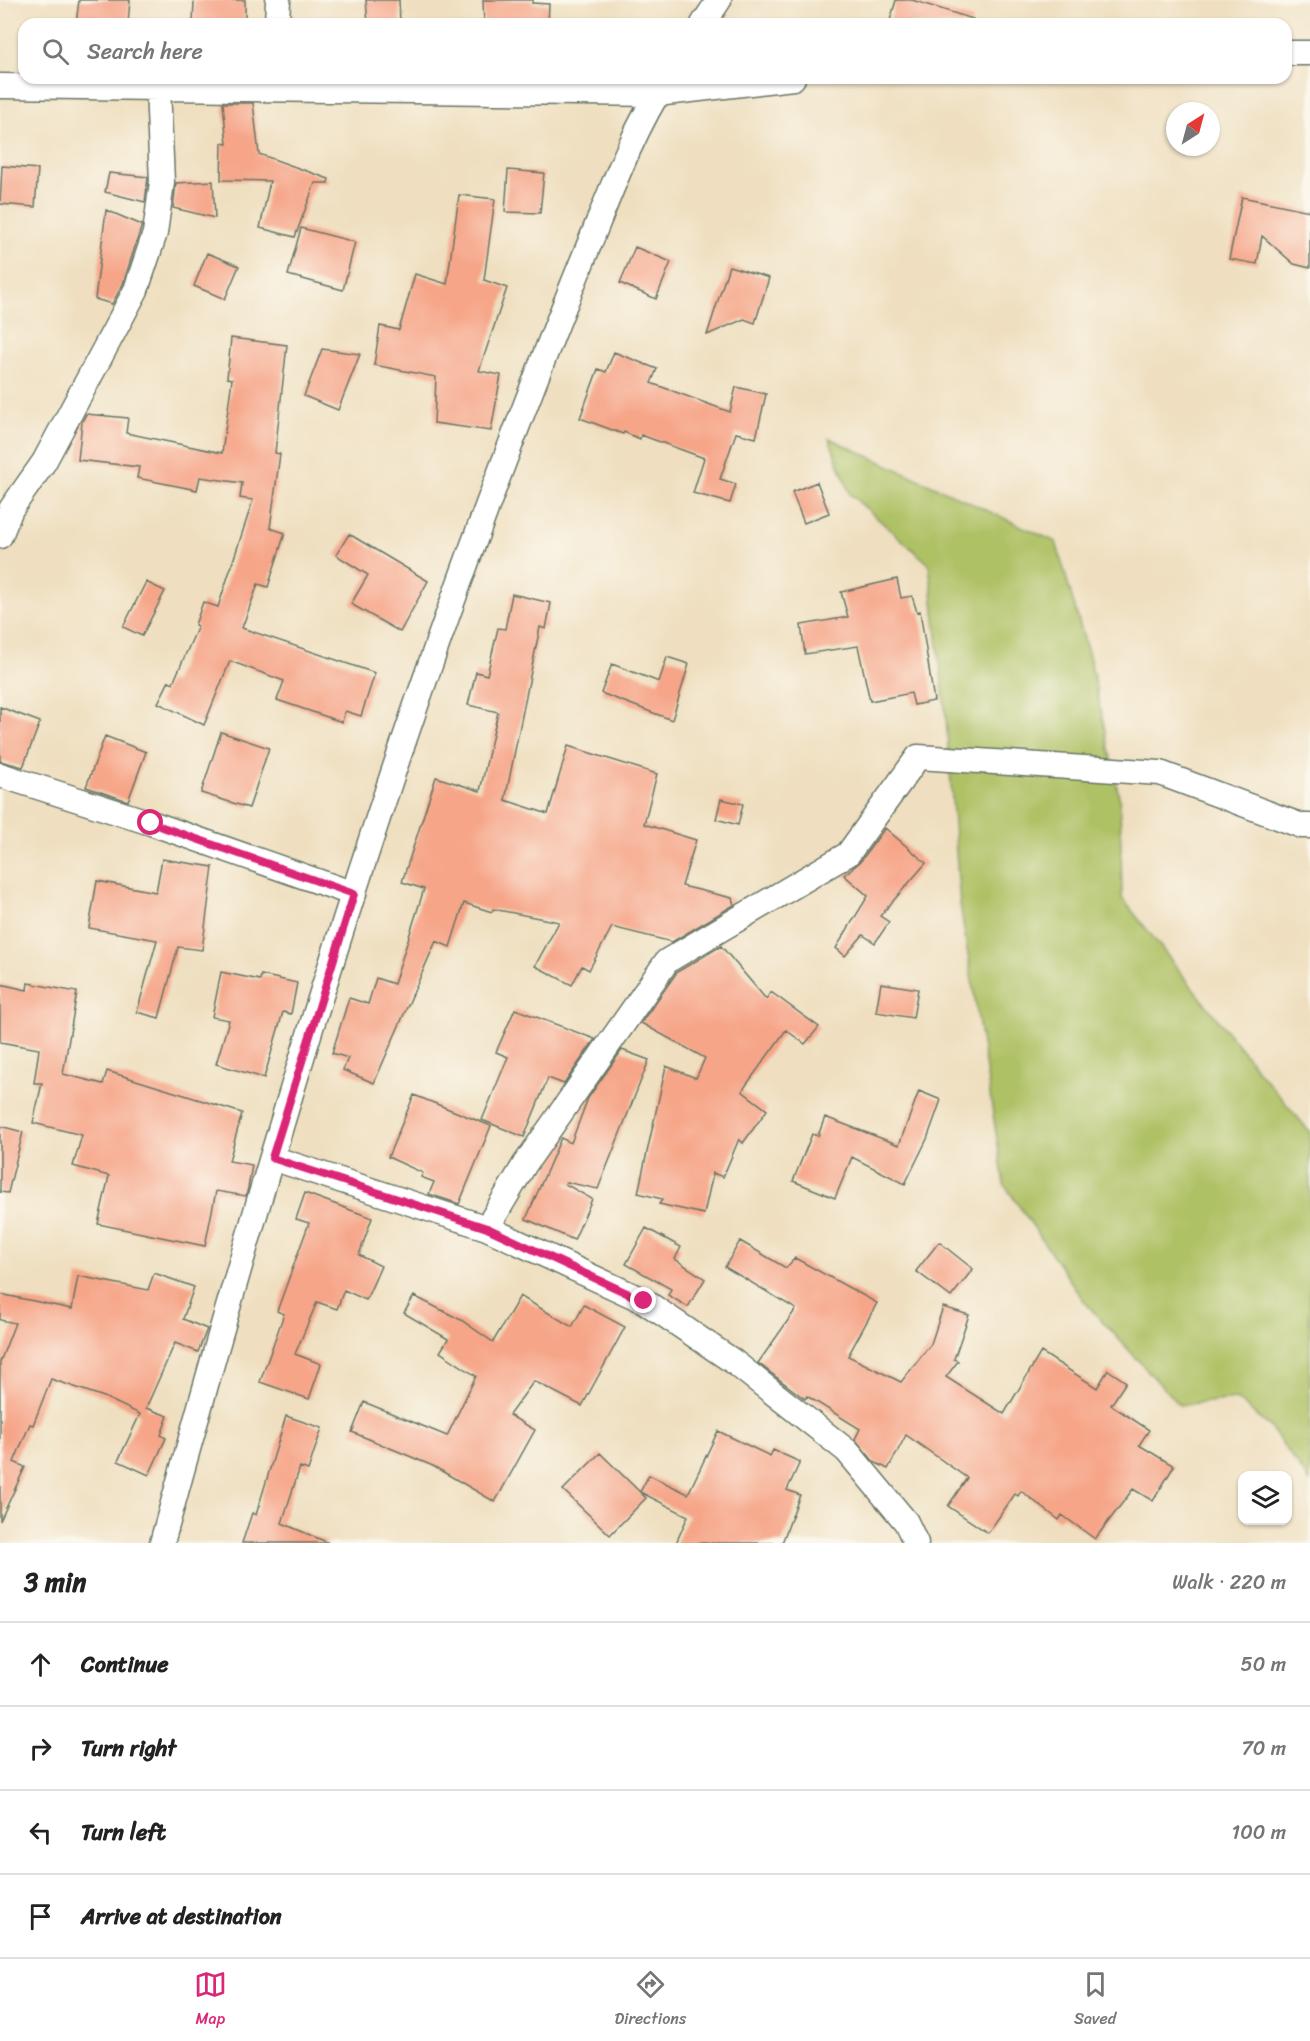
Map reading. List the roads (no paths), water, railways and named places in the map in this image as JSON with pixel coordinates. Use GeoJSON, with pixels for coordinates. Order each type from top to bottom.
{"type":"FeatureCollection","features":[{"type":"Feature","properties":{"kind":"street"},"geometry":{"type":"LineString","coordinates":[[277,18],[278,0]]}},
{"type":"Feature","properties":{"kind":"street"},"geometry":{"type":"LineString","coordinates":[[707,18],[719,0]]}},
{"type":"Feature","properties":{"kind":"street"},"geometry":{"type":"LineString","coordinates":[[1292,53],[1310,53]]}},
{"type":"Feature","properties":{"kind":"street"},"geometry":{"type":"LineString","coordinates":[[0,86],[158,87],[245,84]]}},
{"type":"Feature","properties":{"kind":"street"},"geometry":{"type":"LineString","coordinates":[[403,84],[662,86],[695,84]]}},
{"type":"Feature","properties":{"kind":"street"},"geometry":{"type":"LineString","coordinates":[[162,1543],[244,1244],[380,811],[455,590],[607,199],[662,86]]}},
{"type":"Feature","properties":{"kind":"street"},"geometry":{"type":"LineString","coordinates":[[0,536],[11,509],[44,462],[136,290],[155,233],[162,182],[158,87]]}},
{"type":"Feature","properties":{"kind":"street"},"geometry":{"type":"LineString","coordinates":[[487,1228],[525,1164],[667,961],[848,854],[918,757],[1160,773],[1302,826],[1310,826]]}},
{"type":"Feature","properties":{"kind":"street"},"geometry":{"type":"LineString","coordinates":[[0,775],[151,823],[354,894]]}},
{"type":"Feature","properties":{"kind":"street"},"geometry":{"type":"LineString","coordinates":[[272,1158],[487,1228],[644,1301],[734,1362],[847,1451],[906,1522],[916,1543]]}}]}
